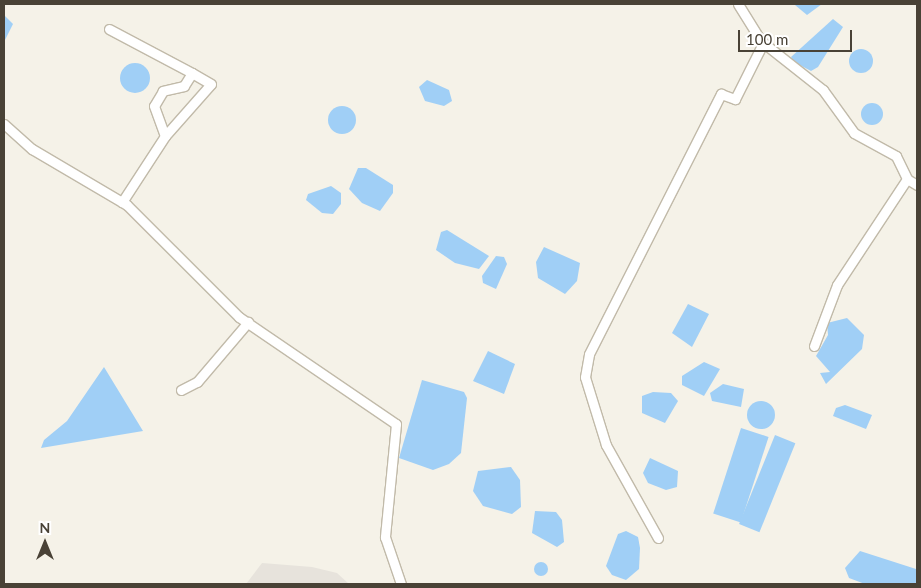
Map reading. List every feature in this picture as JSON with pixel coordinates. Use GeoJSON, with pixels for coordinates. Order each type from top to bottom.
{"type":"FeatureCollection","features":[{"type":"Feature","properties":{"kind":"street"},"geometry":{"type":"LineString","coordinates":[[738,4],[763,43],[828,96],[854,133],[896,156],[907,179],[917,185]]}},
{"type":"Feature","properties":{"kind":"street"},"geometry":{"type":"LineString","coordinates":[[109,29],[211,84],[165,136],[122,202]]}},
{"type":"Feature","properties":{"kind":"street"},"geometry":{"type":"LineString","coordinates":[[658,538],[603,436],[585,377],[589,354],[721,94],[735,99],[763,43]]}},
{"type":"Feature","properties":{"kind":"street"},"geometry":{"type":"LineString","coordinates":[[165,136],[154,106],[163,92],[184,86],[192,73]]}},
{"type":"Feature","properties":{"kind":"street"},"geometry":{"type":"LineString","coordinates":[[4,124],[32,149],[122,202],[248,322],[396,424],[384,537],[401,584]]}},
{"type":"Feature","properties":{"kind":"street"},"geometry":{"type":"LineString","coordinates":[[814,346],[837,285],[907,179]]}},
{"type":"Feature","properties":{"kind":"street"},"geometry":{"type":"LineString","coordinates":[[181,390],[197,382],[248,322]]}},
{"type":"Feature","properties":{"kind":"shaded area"},"geometry":{"type":"Polygon","coordinates":[[[262,563],[312,567],[337,573],[349,584],[246,584],[262,563]]]}},
{"type":"Feature","properties":{"kind":"water"},"geometry":{"type":"Polygon","coordinates":[[[795,4],[822,4],[807,15],[795,5],[795,4]]]}},
{"type":"Feature","properties":{"kind":"water"},"geometry":{"type":"Polygon","coordinates":[[[4,15],[13,24],[4,42],[4,15]]]}},
{"type":"Feature","properties":{"kind":"water"},"geometry":{"type":"Polygon","coordinates":[[[833,19],[843,27],[818,67],[811,71],[794,62],[791,57],[833,19]]]}},
{"type":"Feature","properties":{"kind":"water"},"geometry":{"type":"Polygon","coordinates":[[[861,49],[869,53],[873,61],[869,69],[861,73],[853,69],[849,61],[853,53],[861,49]]]}},
{"type":"Feature","properties":{"kind":"water"},"geometry":{"type":"Polygon","coordinates":[[[135,63],[146,67],[150,78],[146,89],[135,93],[124,89],[120,78],[124,67],[135,63]]]}},
{"type":"Feature","properties":{"kind":"water"},"geometry":{"type":"Polygon","coordinates":[[[427,80],[449,90],[452,101],[444,106],[425,101],[419,87],[427,80]]]}},
{"type":"Feature","properties":{"kind":"water"},"geometry":{"type":"Polygon","coordinates":[[[872,103],[880,106],[883,114],[880,122],[872,125],[864,122],[861,114],[864,106],[872,103]]]}},
{"type":"Feature","properties":{"kind":"water"},"geometry":{"type":"Polygon","coordinates":[[[342,106],[352,110],[356,120],[352,130],[342,134],[332,130],[328,120],[332,110],[342,106]]]}},
{"type":"Feature","properties":{"kind":"water"},"geometry":{"type":"Polygon","coordinates":[[[358,168],[366,168],[393,185],[393,193],[380,211],[362,203],[349,189],[358,168]]]}},
{"type":"Feature","properties":{"kind":"water"},"geometry":{"type":"Polygon","coordinates":[[[331,186],[341,193],[341,204],[333,214],[322,213],[306,200],[308,194],[331,186]]]}},
{"type":"Feature","properties":{"kind":"water"},"geometry":{"type":"Polygon","coordinates":[[[447,230],[489,256],[479,269],[455,263],[436,250],[441,232],[447,230]]]}},
{"type":"Feature","properties":{"kind":"water"},"geometry":{"type":"Polygon","coordinates":[[[544,247],[580,263],[577,281],[565,294],[538,278],[536,262],[544,247]]]}},
{"type":"Feature","properties":{"kind":"water"},"geometry":{"type":"Polygon","coordinates":[[[496,256],[504,257],[507,264],[496,289],[483,283],[482,276],[496,256]]]}},
{"type":"Feature","properties":{"kind":"water"},"geometry":{"type":"Polygon","coordinates":[[[688,304],[709,314],[692,347],[672,333],[688,304]]]}},
{"type":"Feature","properties":{"kind":"water"},"geometry":{"type":"Polygon","coordinates":[[[847,318],[864,335],[862,349],[826,384],[820,373],[830,372],[816,356],[828,335],[827,323],[847,318]]]}},
{"type":"Feature","properties":{"kind":"water"},"geometry":{"type":"Polygon","coordinates":[[[488,351],[515,364],[504,394],[473,381],[488,351]]]}},
{"type":"Feature","properties":{"kind":"water"},"geometry":{"type":"Polygon","coordinates":[[[704,362],[720,369],[704,396],[682,385],[682,376],[704,362]]]}},
{"type":"Feature","properties":{"kind":"water"},"geometry":{"type":"Polygon","coordinates":[[[104,367],[143,431],[41,448],[44,440],[67,421],[104,367]]]}},
{"type":"Feature","properties":{"kind":"water"},"geometry":{"type":"Polygon","coordinates":[[[422,380],[464,392],[467,398],[461,453],[449,464],[433,470],[399,458],[422,380]]]}},
{"type":"Feature","properties":{"kind":"water"},"geometry":{"type":"Polygon","coordinates":[[[723,384],[744,389],[741,407],[712,401],[710,393],[723,384]]]}},
{"type":"Feature","properties":{"kind":"water"},"geometry":{"type":"Polygon","coordinates":[[[653,392],[671,393],[678,401],[665,423],[642,413],[642,396],[653,392]]]}},
{"type":"Feature","properties":{"kind":"water"},"geometry":{"type":"Polygon","coordinates":[[[761,401],[771,405],[775,415],[771,425],[761,429],[751,425],[747,415],[751,405],[761,401]]]}},
{"type":"Feature","properties":{"kind":"water"},"geometry":{"type":"Polygon","coordinates":[[[845,405],[872,415],[866,429],[833,416],[836,408],[845,405]]]}},
{"type":"Feature","properties":{"kind":"water"},"geometry":{"type":"Polygon","coordinates":[[[741,428],[769,437],[741,523],[713,514],[741,428]]]}},
{"type":"Feature","properties":{"kind":"water"},"geometry":{"type":"Polygon","coordinates":[[[775,435],[795,443],[759,532],[739,524],[775,435]]]}},
{"type":"Feature","properties":{"kind":"water"},"geometry":{"type":"Polygon","coordinates":[[[650,458],[678,471],[677,487],[666,490],[648,483],[643,473],[650,458]]]}},
{"type":"Feature","properties":{"kind":"water"},"geometry":{"type":"Polygon","coordinates":[[[511,467],[520,480],[521,507],[512,514],[483,506],[473,491],[478,471],[511,467]]]}},
{"type":"Feature","properties":{"kind":"water"},"geometry":{"type":"Polygon","coordinates":[[[535,511],[556,512],[562,520],[564,542],[557,547],[532,533],[535,511]]]}},
{"type":"Feature","properties":{"kind":"water"},"geometry":{"type":"Polygon","coordinates":[[[626,531],[638,537],[640,548],[639,569],[626,580],[612,575],[606,566],[618,534],[626,531]]]}},
{"type":"Feature","properties":{"kind":"water"},"geometry":{"type":"Polygon","coordinates":[[[860,551],[916,569],[916,584],[865,584],[849,578],[845,568],[860,551]]]}},
{"type":"Feature","properties":{"kind":"water"},"geometry":{"type":"Polygon","coordinates":[[[538,562],[544,562],[548,569],[544,576],[538,576],[534,572],[534,566],[538,562]]]}}]}
